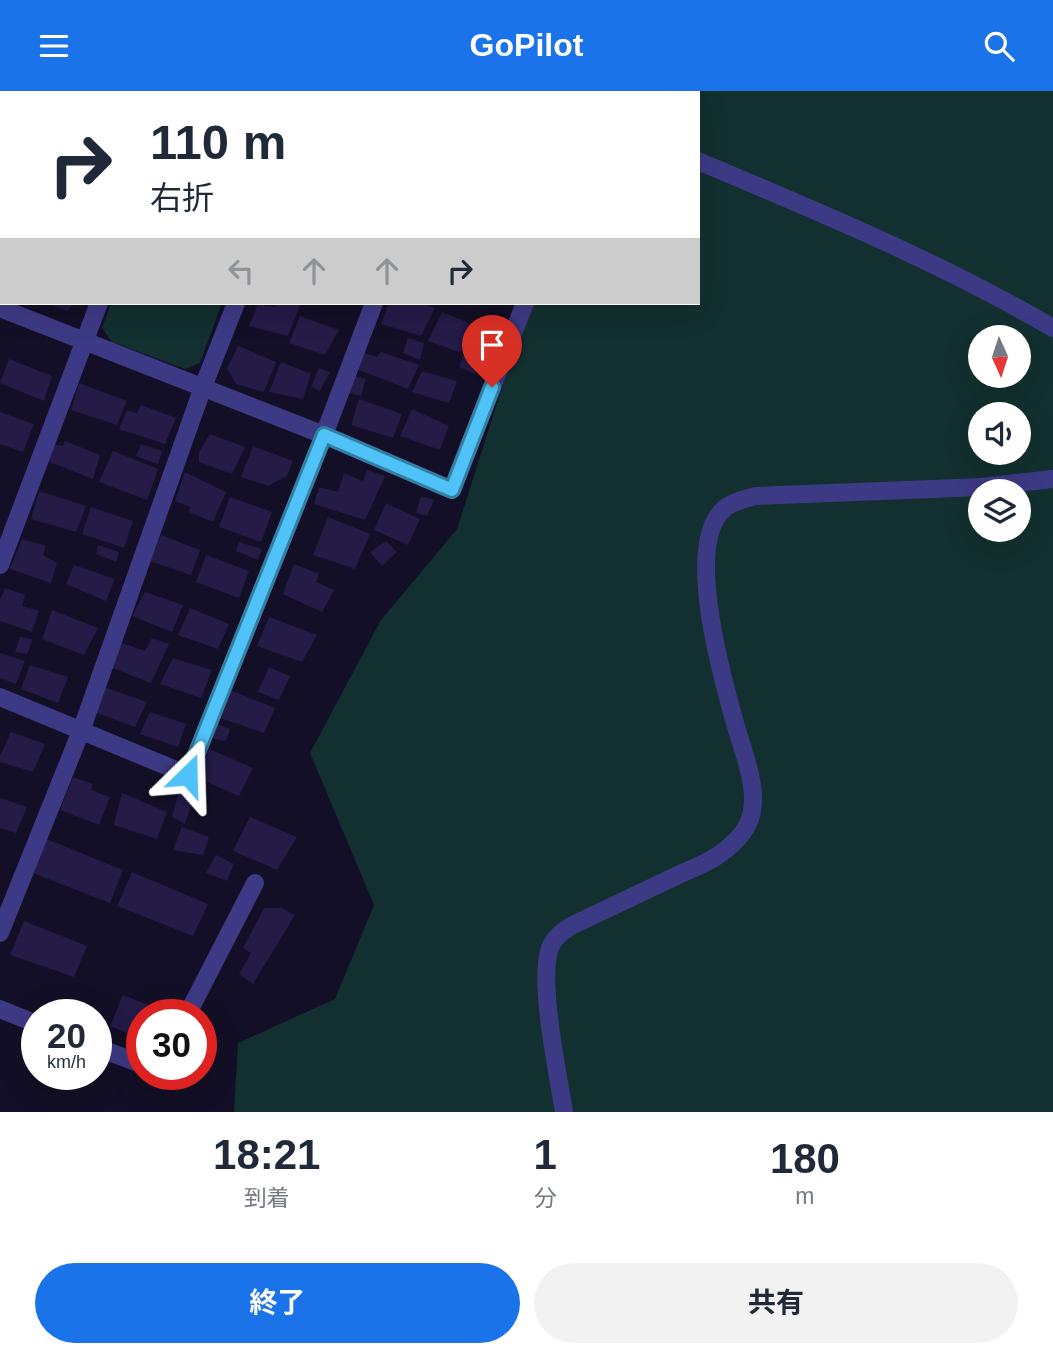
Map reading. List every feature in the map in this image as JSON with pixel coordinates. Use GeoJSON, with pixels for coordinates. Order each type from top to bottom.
{"type":"FeatureCollection","features":[{"type":"Feature","properties":{"kind":"street"},"geometry":{"type":"LineString","coordinates":[[700,162],[888,242],[1007,301],[1053,328]]}},
{"type":"Feature","properties":{"kind":"street"},"geometry":{"type":"LineString","coordinates":[[0,565],[98,305]]}},
{"type":"Feature","properties":{"kind":"street"},"geometry":{"type":"LineString","coordinates":[[0,933],[81,731],[235,305]]}},
{"type":"Feature","properties":{"kind":"street"},"geometry":{"type":"LineString","coordinates":[[0,697],[188,775],[373,305]]}},
{"type":"Feature","properties":{"kind":"street"},"geometry":{"type":"LineString","coordinates":[[0,308],[324,435],[452,490],[524,305]]}},
{"type":"Feature","properties":{"kind":"street"},"geometry":{"type":"LineString","coordinates":[[564,1112],[547,986],[547,960],[551,945],[559,934],[573,925],[717,856],[746,829],[752,815],[753,795],[749,772],[725,690],[705,578],[710,532],[717,517],[734,502],[755,496],[981,487],[1053,479]]}},
{"type":"Feature","properties":{"kind":"street"},"geometry":{"type":"LineString","coordinates":[[195,999],[255,883]]}},
{"type":"Feature","properties":{"kind":"street"},"geometry":{"type":"LineString","coordinates":[[0,1009],[21,1018]]}},
{"type":"Feature","properties":{"kind":"green space"},"geometry":{"type":"Polygon","coordinates":[[[700,91],[1053,91],[1053,1112],[234,1112],[238,1043],[335,999],[374,905],[310,753],[381,620],[457,529],[528,305],[700,305],[700,91]]]}},
{"type":"Feature","properties":{"kind":"green space"},"geometry":{"type":"Polygon","coordinates":[[[110,305],[221,305],[200,363],[185,369],[112,342],[102,328],[110,305]]]}},
{"type":"Feature","properties":{"kind":"building"},"geometry":{"type":"Polygon","coordinates":[[[51,305],[72,305],[67,311],[51,305]]]}},
{"type":"Feature","properties":{"kind":"building"},"geometry":{"type":"Polygon","coordinates":[[[258,305],[300,305],[288,336],[249,326],[258,305]]]}},
{"type":"Feature","properties":{"kind":"building"},"geometry":{"type":"Polygon","coordinates":[[[388,305],[427,305],[435,308],[421,336],[381,324],[388,305]]]}},
{"type":"Feature","properties":{"kind":"building"},"geometry":{"type":"Polygon","coordinates":[[[442,312],[476,326],[469,345],[459,352],[428,341],[442,312]]]}},
{"type":"Feature","properties":{"kind":"building"},"geometry":{"type":"Polygon","coordinates":[[[300,316],[339,330],[325,355],[289,343],[300,316]]]}},
{"type":"Feature","properties":{"kind":"building"},"geometry":{"type":"Polygon","coordinates":[[[408,338],[424,343],[420,360],[403,353],[408,338]]]}},
{"type":"Feature","properties":{"kind":"building"},"geometry":{"type":"Polygon","coordinates":[[[238,346],[276,362],[264,392],[236,384],[227,369],[238,346]]]}},
{"type":"Feature","properties":{"kind":"building"},"geometry":{"type":"Polygon","coordinates":[[[466,349],[481,355],[475,374],[459,367],[466,349]]]}},
{"type":"Feature","properties":{"kind":"building"},"geometry":{"type":"Polygon","coordinates":[[[361,352],[377,357],[381,352],[419,365],[408,389],[354,368],[361,352]]]}},
{"type":"Feature","properties":{"kind":"building"},"geometry":{"type":"Polygon","coordinates":[[[9,359],[52,376],[44,401],[0,383],[9,359]]]}},
{"type":"Feature","properties":{"kind":"building"},"geometry":{"type":"Polygon","coordinates":[[[281,362],[311,374],[303,399],[269,392],[281,362]]]}},
{"type":"Feature","properties":{"kind":"building"},"geometry":{"type":"Polygon","coordinates":[[[319,368],[330,372],[320,391],[311,387],[319,368]]]}},
{"type":"Feature","properties":{"kind":"building"},"geometry":{"type":"Polygon","coordinates":[[[422,371],[457,381],[449,403],[412,392],[422,371]]]}},
{"type":"Feature","properties":{"kind":"building"},"geometry":{"type":"Polygon","coordinates":[[[351,375],[366,379],[361,396],[345,392],[351,375]]]}},
{"type":"Feature","properties":{"kind":"building"},"geometry":{"type":"Polygon","coordinates":[[[79,383],[127,401],[117,425],[71,410],[79,383]]]}},
{"type":"Feature","properties":{"kind":"building"},"geometry":{"type":"Polygon","coordinates":[[[359,399],[402,414],[393,438],[351,425],[359,399]]]}},
{"type":"Feature","properties":{"kind":"building"},"geometry":{"type":"Polygon","coordinates":[[[141,405],[176,418],[165,444],[119,429],[127,410],[137,413],[141,405]]]}},
{"type":"Feature","properties":{"kind":"building"},"geometry":{"type":"Polygon","coordinates":[[[412,409],[449,426],[440,450],[400,436],[412,409]]]}},
{"type":"Feature","properties":{"kind":"building"},"geometry":{"type":"Polygon","coordinates":[[[0,412],[34,424],[23,452],[0,444],[0,412]]]}},
{"type":"Feature","properties":{"kind":"building"},"geometry":{"type":"Polygon","coordinates":[[[210,434],[245,447],[232,474],[199,462],[199,452],[210,434]]]}},
{"type":"Feature","properties":{"kind":"building"},"geometry":{"type":"Polygon","coordinates":[[[65,441],[100,455],[93,479],[47,461],[52,444],[63,446],[65,441]]]}},
{"type":"Feature","properties":{"kind":"building"},"geometry":{"type":"Polygon","coordinates":[[[141,444],[162,451],[158,464],[136,456],[141,444]]]}},
{"type":"Feature","properties":{"kind":"building"},"geometry":{"type":"Polygon","coordinates":[[[253,446],[293,461],[287,476],[268,486],[241,477],[253,446]]]}},
{"type":"Feature","properties":{"kind":"building"},"geometry":{"type":"Polygon","coordinates":[[[113,451],[158,469],[147,500],[99,482],[113,451]]]}},
{"type":"Feature","properties":{"kind":"building"},"geometry":{"type":"Polygon","coordinates":[[[367,470],[385,476],[365,520],[314,504],[319,487],[338,492],[344,473],[363,481],[367,470]]]}},
{"type":"Feature","properties":{"kind":"building"},"geometry":{"type":"Polygon","coordinates":[[[185,472],[226,492],[213,522],[189,512],[190,507],[175,501],[185,472]]]}},
{"type":"Feature","properties":{"kind":"building"},"geometry":{"type":"Polygon","coordinates":[[[39,491],[86,506],[76,532],[31,519],[39,491]]]}},
{"type":"Feature","properties":{"kind":"building"},"geometry":{"type":"Polygon","coordinates":[[[421,496],[434,500],[427,516],[416,513],[421,496]]]}},
{"type":"Feature","properties":{"kind":"building"},"geometry":{"type":"Polygon","coordinates":[[[230,497],[272,512],[261,542],[219,527],[230,497]]]}},
{"type":"Feature","properties":{"kind":"building"},"geometry":{"type":"Polygon","coordinates":[[[386,503],[420,519],[408,545],[374,530],[386,503]]]}},
{"type":"Feature","properties":{"kind":"building"},"geometry":{"type":"Polygon","coordinates":[[[91,507],[133,521],[124,548],[82,534],[91,507]]]}},
{"type":"Feature","properties":{"kind":"building"},"geometry":{"type":"Polygon","coordinates":[[[328,517],[370,534],[355,569],[313,555],[328,517]]]}},
{"type":"Feature","properties":{"kind":"building"},"geometry":{"type":"Polygon","coordinates":[[[161,535],[200,550],[191,575],[150,561],[161,535]]]}},
{"type":"Feature","properties":{"kind":"building"},"geometry":{"type":"Polygon","coordinates":[[[22,539],[46,546],[43,555],[57,563],[51,583],[10,569],[22,539]]]}},
{"type":"Feature","properties":{"kind":"building"},"geometry":{"type":"Polygon","coordinates":[[[386,541],[397,552],[382,566],[370,552],[386,541]]]}},
{"type":"Feature","properties":{"kind":"building"},"geometry":{"type":"Polygon","coordinates":[[[239,542],[262,549],[258,560],[236,551],[239,542]]]}},
{"type":"Feature","properties":{"kind":"building"},"geometry":{"type":"Polygon","coordinates":[[[98,545],[119,552],[116,562],[96,554],[98,545]]]}},
{"type":"Feature","properties":{"kind":"building"},"geometry":{"type":"Polygon","coordinates":[[[206,555],[249,571],[239,598],[196,582],[206,555]]]}},
{"type":"Feature","properties":{"kind":"building"},"geometry":{"type":"Polygon","coordinates":[[[294,564],[319,574],[316,582],[334,590],[322,612],[283,594],[294,564]]]}},
{"type":"Feature","properties":{"kind":"building"},"geometry":{"type":"Polygon","coordinates":[[[74,565],[115,579],[106,601],[66,584],[74,565]]]}},
{"type":"Feature","properties":{"kind":"building"},"geometry":{"type":"Polygon","coordinates":[[[5,588],[25,595],[22,606],[39,611],[32,632],[0,621],[0,600],[5,588]]]}},
{"type":"Feature","properties":{"kind":"building"},"geometry":{"type":"Polygon","coordinates":[[[145,592],[183,605],[172,632],[132,616],[145,592]]]}},
{"type":"Feature","properties":{"kind":"building"},"geometry":{"type":"Polygon","coordinates":[[[190,608],[229,624],[218,649],[178,635],[190,608]]]}},
{"type":"Feature","properties":{"kind":"building"},"geometry":{"type":"Polygon","coordinates":[[[52,610],[98,628],[84,655],[42,639],[52,610]]]}},
{"type":"Feature","properties":{"kind":"building"},"geometry":{"type":"Polygon","coordinates":[[[269,617],[317,635],[302,662],[257,646],[269,617]]]}},
{"type":"Feature","properties":{"kind":"building"},"geometry":{"type":"Polygon","coordinates":[[[20,637],[33,639],[27,654],[15,652],[20,637]]]}},
{"type":"Feature","properties":{"kind":"building"},"geometry":{"type":"Polygon","coordinates":[[[152,638],[169,644],[151,683],[110,667],[119,642],[145,651],[152,638]]]}},
{"type":"Feature","properties":{"kind":"building"},"geometry":{"type":"Polygon","coordinates":[[[0,653],[25,661],[16,684],[0,678],[0,653]]]}},
{"type":"Feature","properties":{"kind":"building"},"geometry":{"type":"Polygon","coordinates":[[[173,658],[212,670],[201,698],[160,684],[173,658]]]}},
{"type":"Feature","properties":{"kind":"building"},"geometry":{"type":"Polygon","coordinates":[[[30,665],[68,677],[58,703],[21,689],[30,665]]]}},
{"type":"Feature","properties":{"kind":"building"},"geometry":{"type":"Polygon","coordinates":[[[269,667],[290,676],[279,700],[258,692],[269,667]]]}},
{"type":"Feature","properties":{"kind":"building"},"geometry":{"type":"Polygon","coordinates":[[[104,687],[147,702],[135,727],[94,712],[104,687]]]}},
{"type":"Feature","properties":{"kind":"building"},"geometry":{"type":"Polygon","coordinates":[[[230,690],[275,708],[264,733],[220,718],[230,690]]]}},
{"type":"Feature","properties":{"kind":"building"},"geometry":{"type":"Polygon","coordinates":[[[150,712],[186,724],[178,747],[140,734],[150,712]]]}},
{"type":"Feature","properties":{"kind":"building"},"geometry":{"type":"Polygon","coordinates":[[[215,723],[230,729],[226,741],[210,738],[215,723]]]}},
{"type":"Feature","properties":{"kind":"building"},"geometry":{"type":"Polygon","coordinates":[[[11,732],[45,744],[33,772],[0,762],[11,732]]]}},
{"type":"Feature","properties":{"kind":"building"},"geometry":{"type":"Polygon","coordinates":[[[209,749],[253,768],[239,796],[197,778],[209,749]]]}},
{"type":"Feature","properties":{"kind":"building"},"geometry":{"type":"Polygon","coordinates":[[[73,777],[93,784],[91,790],[110,797],[99,825],[60,810],[73,777]]]}},
{"type":"Feature","properties":{"kind":"building"},"geometry":{"type":"Polygon","coordinates":[[[180,788],[194,797],[185,824],[172,817],[180,788]]]}},
{"type":"Feature","properties":{"kind":"building"},"geometry":{"type":"Polygon","coordinates":[[[122,793],[167,812],[157,839],[114,825],[122,793]]]}},
{"type":"Feature","properties":{"kind":"building"},"geometry":{"type":"Polygon","coordinates":[[[0,798],[27,807],[16,833],[0,828],[0,798]]]}},
{"type":"Feature","properties":{"kind":"building"},"geometry":{"type":"Polygon","coordinates":[[[250,817],[297,837],[277,870],[233,851],[250,817]]]}},
{"type":"Feature","properties":{"kind":"building"},"geometry":{"type":"Polygon","coordinates":[[[182,827],[209,837],[203,855],[173,850],[182,827]]]}},
{"type":"Feature","properties":{"kind":"building"},"geometry":{"type":"Polygon","coordinates":[[[44,838],[123,870],[110,903],[30,872],[44,838]]]}},
{"type":"Feature","properties":{"kind":"building"},"geometry":{"type":"Polygon","coordinates":[[[216,855],[234,864],[227,881],[206,873],[216,855]]]}},
{"type":"Feature","properties":{"kind":"building"},"geometry":{"type":"Polygon","coordinates":[[[132,872],[208,904],[193,936],[117,906],[132,872]]]}},
{"type":"Feature","properties":{"kind":"building"},"geometry":{"type":"Polygon","coordinates":[[[264,908],[282,908],[295,915],[253,984],[239,974],[251,953],[243,948],[264,908]]]}},
{"type":"Feature","properties":{"kind":"building"},"geometry":{"type":"Polygon","coordinates":[[[24,921],[87,946],[74,977],[10,955],[24,921]]]}},
{"type":"Feature","properties":{"kind":"building"},"geometry":{"type":"Polygon","coordinates":[[[123,995],[133,999],[126,999],[126,1032],[112,1027],[123,995]]]}},
{"type":"Feature","properties":{"kind":"route"},"geometry":{"type":"LineString","coordinates":[[188,775],[324,435],[452,490],[492,387]]}}]}
